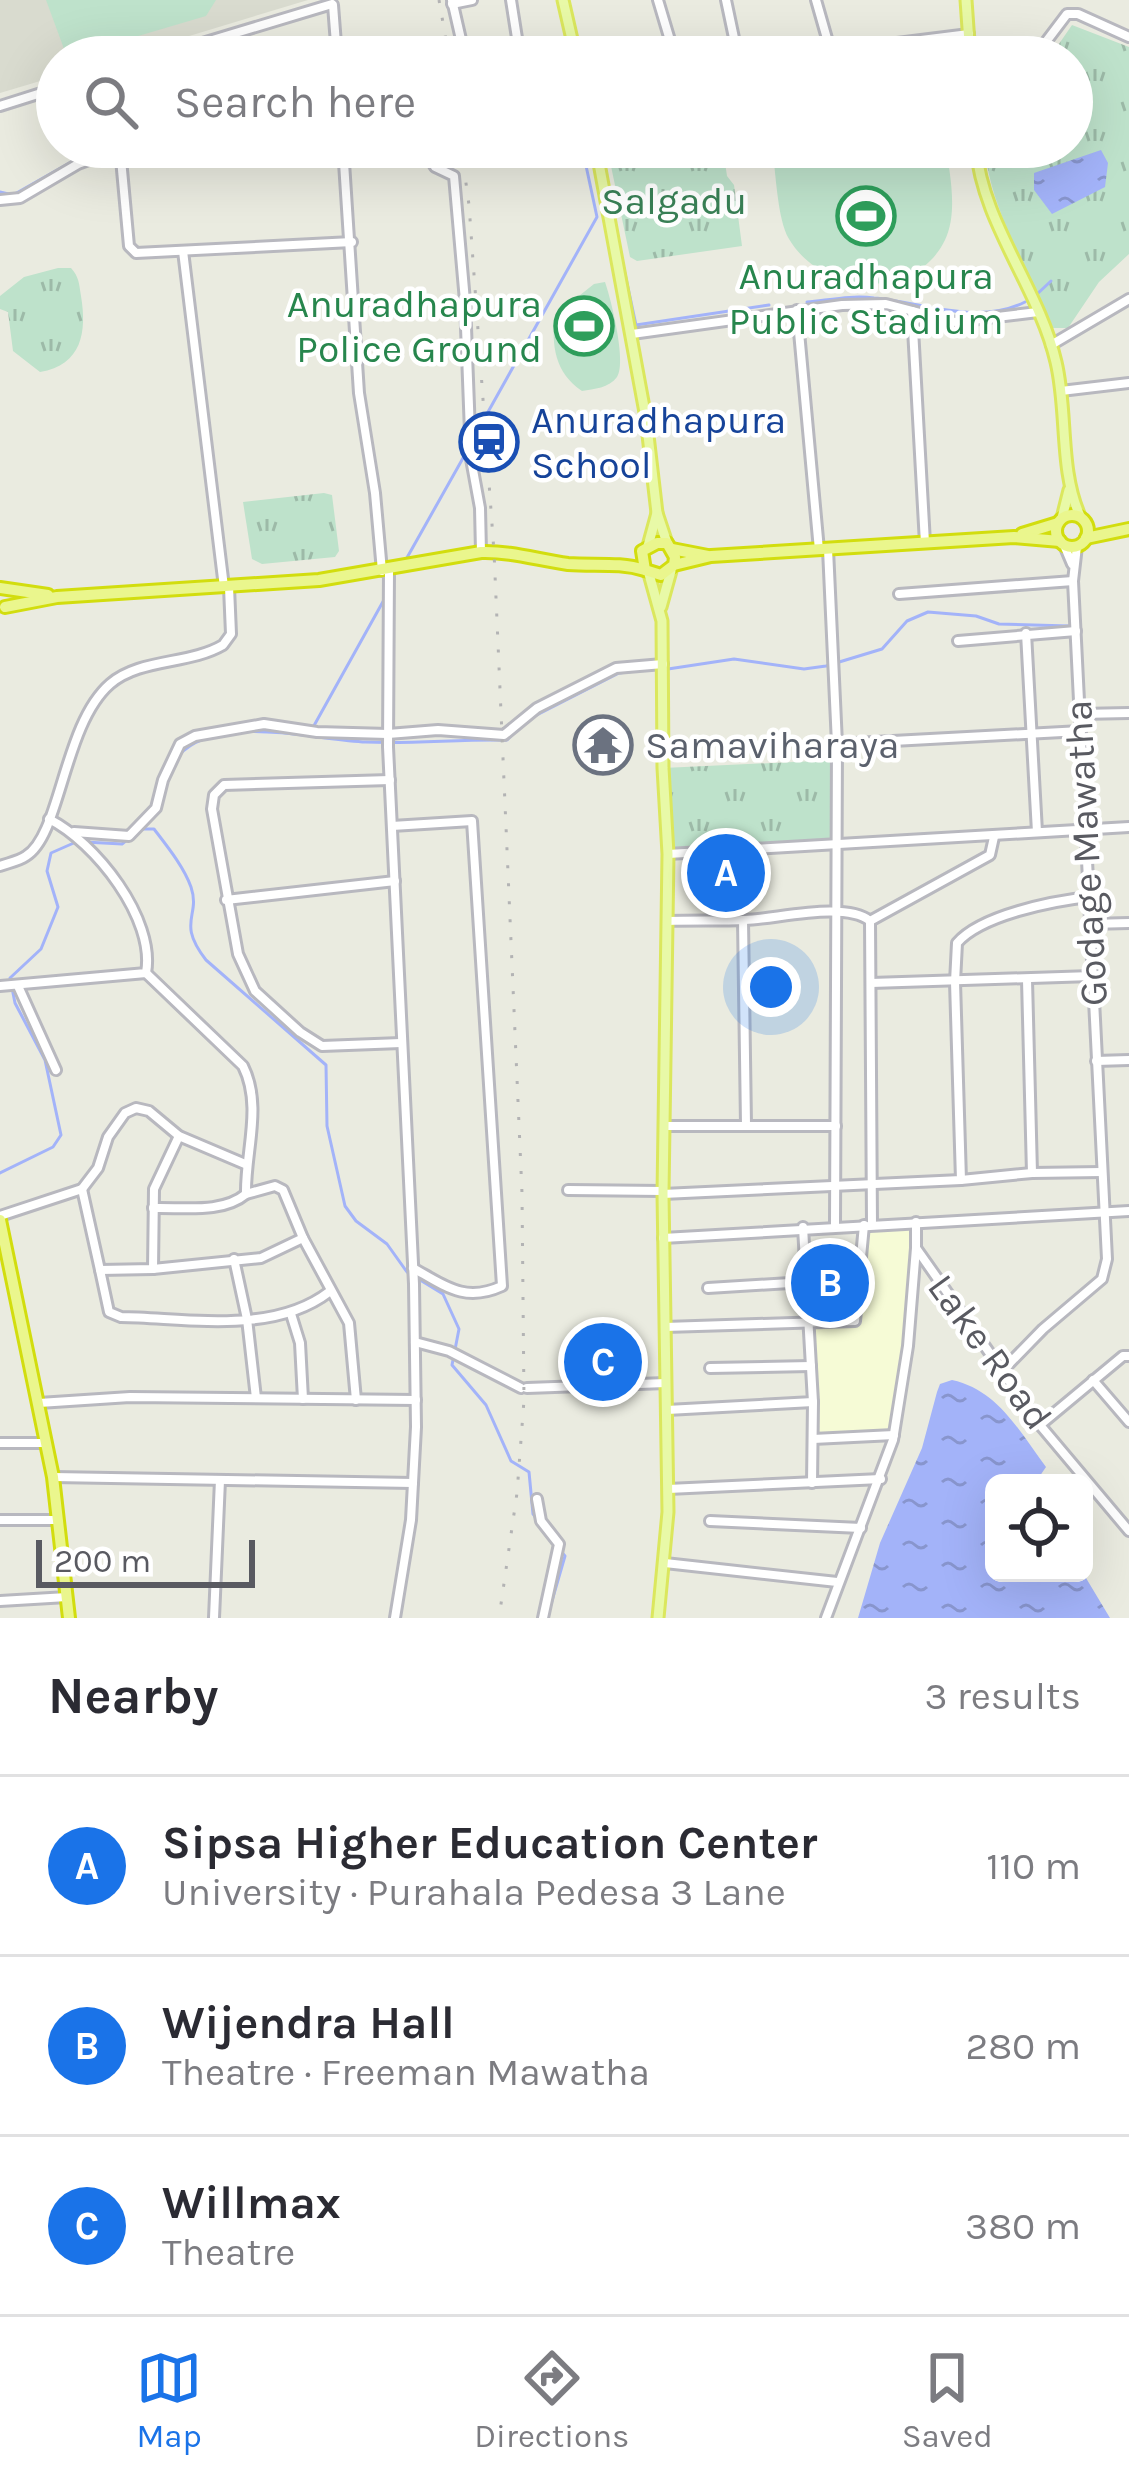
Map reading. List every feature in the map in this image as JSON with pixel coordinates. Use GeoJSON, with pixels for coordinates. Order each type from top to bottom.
{"type":"FeatureCollection","features":[{"type":"Feature","properties":{"kind":"highway"},"geometry":{"type":"LineString","coordinates":[[1014,537],[1060,520],[1082,518],[1125,529]]}},
{"type":"Feature","properties":{"kind":"highway"},"geometry":{"type":"LineString","coordinates":[[1072,542],[1082,518]]}},
{"type":"Feature","properties":{"kind":"highway"},"geometry":{"type":"LineString","coordinates":[[1060,520],[1072,542]]}},
{"type":"Feature","properties":{"kind":"highway"},"geometry":{"type":"LineString","coordinates":[[0,588],[6,596],[2,610],[57,597],[386,571],[481,552],[571,564],[622,563],[661,575],[711,556],[1014,537],[1072,542],[1125,529]]}},
{"type":"Feature","properties":{"kind":"highway"},"geometry":{"type":"LineString","coordinates":[[622,563],[645,549],[669,546],[711,556]]}},
{"type":"Feature","properties":{"kind":"highway"},"geometry":{"type":"LineString","coordinates":[[669,546],[673,568]]}},
{"type":"Feature","properties":{"kind":"highway"},"geometry":{"type":"LineString","coordinates":[[645,549],[647,572]]}},
{"type":"Feature","properties":{"kind":"highway"},"geometry":{"type":"LineString","coordinates":[[0,588],[57,597]]}},
{"type":"Feature","properties":{"kind":"highway"},"geometry":{"type":"LineString","coordinates":[[0,1218],[3,1252],[47,1443],[69,1618]]}},
{"type":"Feature","properties":{"kind":"main road"},"geometry":{"type":"LineString","coordinates":[[563,0],[571,36]]}},
{"type":"Feature","properties":{"kind":"main road"},"geometry":{"type":"LineString","coordinates":[[966,0],[969,36]]}},
{"type":"Feature","properties":{"kind":"main road"},"geometry":{"type":"LineString","coordinates":[[600,168],[632,334],[657,513],[669,546]]}},
{"type":"Feature","properties":{"kind":"main road"},"geometry":{"type":"LineString","coordinates":[[979,168],[1051,344],[1070,478],[1082,518]]}},
{"type":"Feature","properties":{"kind":"main road"},"geometry":{"type":"LineString","coordinates":[[1060,520],[1070,478]]}},
{"type":"Feature","properties":{"kind":"main road"},"geometry":{"type":"LineString","coordinates":[[645,549],[657,513]]}},
{"type":"Feature","properties":{"kind":"main road"},"geometry":{"type":"LineString","coordinates":[[661,607],[673,568]]}},
{"type":"Feature","properties":{"kind":"main road"},"geometry":{"type":"LineString","coordinates":[[647,572],[661,607],[668,854],[663,1193],[668,1489],[658,1618]]}},
{"type":"Feature","properties":{"kind":"street"},"geometry":{"type":"LineString","coordinates":[[459,36],[452,2],[472,0]]}},
{"type":"Feature","properties":{"kind":"street"},"geometry":{"type":"LineString","coordinates":[[511,0],[517,36]]}},
{"type":"Feature","properties":{"kind":"street"},"geometry":{"type":"LineString","coordinates":[[658,0],[669,36]]}},
{"type":"Feature","properties":{"kind":"street"},"geometry":{"type":"LineString","coordinates":[[726,0],[734,36]]}},
{"type":"Feature","properties":{"kind":"street"},"geometry":{"type":"LineString","coordinates":[[816,0],[826,36]]}},
{"type":"Feature","properties":{"kind":"street"},"geometry":{"type":"LineString","coordinates":[[223,36],[332,2],[336,36]]}},
{"type":"Feature","properties":{"kind":"street"},"geometry":{"type":"LineString","coordinates":[[1051,36],[1067,14],[1078,14],[1129,37]]}},
{"type":"Feature","properties":{"kind":"street"},"geometry":{"type":"LineString","coordinates":[[0,106],[36,95]]}},
{"type":"Feature","properties":{"kind":"street"},"geometry":{"type":"LineString","coordinates":[[0,200],[20,198],[71,168]]}},
{"type":"Feature","properties":{"kind":"street"},"geometry":{"type":"LineString","coordinates":[[124,168],[131,251],[352,242]]}},
{"type":"Feature","properties":{"kind":"street"},"geometry":{"type":"LineString","coordinates":[[345,168],[359,393],[386,571],[389,780],[414,1275],[413,1483],[395,1618]]}},
{"type":"Feature","properties":{"kind":"street"},"geometry":{"type":"LineString","coordinates":[[437,168],[454,176],[481,552]]}},
{"type":"Feature","properties":{"kind":"street"},"geometry":{"type":"LineString","coordinates":[[0,866],[32,853],[50,819],[79,724],[91,705],[124,674],[223,646],[231,634],[182,251]]}},
{"type":"Feature","properties":{"kind":"street"},"geometry":{"type":"LineString","coordinates":[[1051,344],[1129,299]]}},
{"type":"Feature","properties":{"kind":"street"},"geometry":{"type":"LineString","coordinates":[[632,334],[797,310],[886,304],[955,322],[1038,312]]}},
{"type":"Feature","properties":{"kind":"street"},"geometry":{"type":"LineString","coordinates":[[797,310],[835,675],[835,1225]]}},
{"type":"Feature","properties":{"kind":"street"},"geometry":{"type":"LineString","coordinates":[[912,311],[926,543]]}},
{"type":"Feature","properties":{"kind":"street"},"geometry":{"type":"LineString","coordinates":[[1061,391],[1129,383]]}},
{"type":"Feature","properties":{"kind":"street","name":"Godage Mawatha"},"geometry":{"type":"LineString","coordinates":[[1002,1371],[1102,1279],[1107,1259],[1072,542]]}},
{"type":"Feature","properties":{"kind":"street"},"geometry":{"type":"LineString","coordinates":[[899,594],[1073,581]]}},
{"type":"Feature","properties":{"kind":"street"},"geometry":{"type":"LineString","coordinates":[[958,640],[1076,631]]}},
{"type":"Feature","properties":{"kind":"street"},"geometry":{"type":"LineString","coordinates":[[1027,633],[1037,832]]}},
{"type":"Feature","properties":{"kind":"street"},"geometry":{"type":"LineString","coordinates":[[80,839],[133,834],[156,808],[173,755],[180,744],[195,736],[264,724],[388,740],[438,730],[504,735],[537,708],[616,668],[664,664]]}},
{"type":"Feature","properties":{"kind":"street"},"geometry":{"type":"LineString","coordinates":[[1080,714],[1129,712]]}},
{"type":"Feature","properties":{"kind":"street"},"geometry":{"type":"LineString","coordinates":[[837,744],[1081,731]]}},
{"type":"Feature","properties":{"kind":"street"},"geometry":{"type":"LineString","coordinates":[[389,780],[224,785],[214,795],[212,809],[226,900],[249,982],[300,1032],[322,1046],[401,1043]]}},
{"type":"Feature","properties":{"kind":"street"},"geometry":{"type":"LineString","coordinates":[[50,819],[80,839],[124,894],[142,926],[149,956],[146,973]]}},
{"type":"Feature","properties":{"kind":"street"},"geometry":{"type":"LineString","coordinates":[[392,826],[472,821],[502,1286],[478,1295],[455,1293],[414,1275]]}},
{"type":"Feature","properties":{"kind":"street"},"geometry":{"type":"LineString","coordinates":[[668,854],[1129,827]]}},
{"type":"Feature","properties":{"kind":"street"},"geometry":{"type":"LineString","coordinates":[[870,920],[990,855],[994,837]]}},
{"type":"Feature","properties":{"kind":"street"},"geometry":{"type":"LineString","coordinates":[[226,900],[394,881]]}},
{"type":"Feature","properties":{"kind":"street"},"geometry":{"type":"LineString","coordinates":[[962,1180],[955,982],[958,943],[964,935],[1024,910],[1089,896]]}},
{"type":"Feature","properties":{"kind":"street"},"geometry":{"type":"LineString","coordinates":[[667,921],[837,912],[861,913],[870,920]]}},
{"type":"Feature","properties":{"kind":"street"},"geometry":{"type":"LineString","coordinates":[[743,920],[746,1125]]}},
{"type":"Feature","properties":{"kind":"street"},"geometry":{"type":"LineString","coordinates":[[665,1327],[855,1321],[872,1184],[870,920]]}},
{"type":"Feature","properties":{"kind":"street"},"geometry":{"type":"LineString","coordinates":[[1090,924],[1129,923]]}},
{"type":"Feature","properties":{"kind":"street"},"geometry":{"type":"LineString","coordinates":[[56,1070],[9,986],[146,973],[243,1066],[251,1082],[252,1150],[245,1164],[246,1194]]}},
{"type":"Feature","properties":{"kind":"street"},"geometry":{"type":"LineString","coordinates":[[871,983],[1092,976]]}},
{"type":"Feature","properties":{"kind":"street"},"geometry":{"type":"LineString","coordinates":[[1027,980],[1032,1173]]}},
{"type":"Feature","properties":{"kind":"street"},"geometry":{"type":"LineString","coordinates":[[1096,1061],[1129,1060]]}},
{"type":"Feature","properties":{"kind":"street"},"geometry":{"type":"LineString","coordinates":[[0,1218],[82,1189],[98,1168],[108,1137],[125,1113],[136,1108],[149,1112],[179,1136],[245,1164]]}},
{"type":"Feature","properties":{"kind":"street"},"geometry":{"type":"LineString","coordinates":[[664,1126],[836,1126]]}},
{"type":"Feature","properties":{"kind":"street"},"geometry":{"type":"LineString","coordinates":[[153,1269],[154,1189],[179,1136]]}},
{"type":"Feature","properties":{"kind":"street"},"geometry":{"type":"LineString","coordinates":[[568,1190],[663,1193],[1102,1172]]}},
{"type":"Feature","properties":{"kind":"street"},"geometry":{"type":"LineString","coordinates":[[153,1208],[217,1207],[274,1186],[284,1190],[329,1292],[343,1305],[356,1400]]}},
{"type":"Feature","properties":{"kind":"street"},"geometry":{"type":"LineString","coordinates":[[82,1189],[110,1312],[121,1317],[247,1319],[291,1314],[329,1292]]}},
{"type":"Feature","properties":{"kind":"street"},"geometry":{"type":"LineString","coordinates":[[663,1238],[1129,1211]]}},
{"type":"Feature","properties":{"kind":"street","name":"Lake Road"},"geometry":{"type":"LineString","coordinates":[[916,1222],[916,1248],[1040,1425],[1129,1531]]}},
{"type":"Feature","properties":{"kind":"street"},"geometry":{"type":"LineString","coordinates":[[802,1227],[813,1402],[812,1483]]}},
{"type":"Feature","properties":{"kind":"street"},"geometry":{"type":"LineString","coordinates":[[100,1270],[260,1258],[302,1238]]}},
{"type":"Feature","properties":{"kind":"street"},"geometry":{"type":"LineString","coordinates":[[826,1618],[894,1435],[916,1248]]}},
{"type":"Feature","properties":{"kind":"street"},"geometry":{"type":"LineString","coordinates":[[234,1259],[256,1398]]}},
{"type":"Feature","properties":{"kind":"street"},"geometry":{"type":"LineString","coordinates":[[708,1288],[806,1282]]}},
{"type":"Feature","properties":{"kind":"street"},"geometry":{"type":"LineString","coordinates":[[291,1314],[300,1343],[303,1399]]}},
{"type":"Feature","properties":{"kind":"street"},"geometry":{"type":"LineString","coordinates":[[415,1342],[461,1357],[524,1388],[666,1383]]}},
{"type":"Feature","properties":{"kind":"street"},"geometry":{"type":"LineString","coordinates":[[1040,1425],[1123,1355],[1129,1356]]}},
{"type":"Feature","properties":{"kind":"street"},"geometry":{"type":"LineString","coordinates":[[710,1368],[811,1366]]}},
{"type":"Feature","properties":{"kind":"street"},"geometry":{"type":"LineString","coordinates":[[1093,1380],[1129,1422]]}},
{"type":"Feature","properties":{"kind":"street"},"geometry":{"type":"LineString","coordinates":[[39,1403],[130,1397],[416,1400]]}},
{"type":"Feature","properties":{"kind":"street"},"geometry":{"type":"LineString","coordinates":[[667,1410],[813,1402]]}},
{"type":"Feature","properties":{"kind":"street"},"geometry":{"type":"LineString","coordinates":[[813,1439],[894,1435]]}},
{"type":"Feature","properties":{"kind":"street"},"geometry":{"type":"LineString","coordinates":[[0,1443],[47,1443]]}},
{"type":"Feature","properties":{"kind":"street"},"geometry":{"type":"LineString","coordinates":[[53,1478],[413,1483]]}},
{"type":"Feature","properties":{"kind":"street"},"geometry":{"type":"LineString","coordinates":[[668,1489],[881,1479]]}},
{"type":"Feature","properties":{"kind":"street"},"geometry":{"type":"LineString","coordinates":[[214,1618],[220,1480]]}},
{"type":"Feature","properties":{"kind":"street"},"geometry":{"type":"LineString","coordinates":[[537,1499],[541,1521],[559,1548],[543,1618]]}},
{"type":"Feature","properties":{"kind":"street"},"geometry":{"type":"LineString","coordinates":[[0,1520],[59,1520]]}},
{"type":"Feature","properties":{"kind":"street"},"geometry":{"type":"LineString","coordinates":[[710,1521],[860,1528]]}},
{"type":"Feature","properties":{"kind":"street"},"geometry":{"type":"LineString","coordinates":[[665,1563],[837,1582]]}},
{"type":"Feature","properties":{"kind":"street"},"geometry":{"type":"LineString","coordinates":[[0,1600],[67,1597]]}},
{"type":"Feature","properties":{"kind":"shaded area"},"geometry":{"type":"Polygon","coordinates":[[[0,0],[308,0],[189,36],[36,36],[36,82],[0,93],[0,0]]]}},
{"type":"Feature","properties":{"kind":"shaded area"},"geometry":{"type":"Polygon","coordinates":[[[916,1222],[894,1435],[813,1439],[808,1322],[855,1321],[864,1224],[916,1222]]]}},
{"type":"Feature","properties":{"kind":"green space"},"geometry":{"type":"Polygon","coordinates":[[[46,0],[216,0],[206,16],[138,36],[59,36],[46,0]]]}},
{"type":"Feature","properties":{"kind":"green space"},"geometry":{"type":"Polygon","coordinates":[[[1072,25],[1129,47],[1129,254],[1099,282],[1068,328],[1053,328],[1002,216],[988,168],[1093,168],[1093,36],[1064,36],[1072,25]]]}},
{"type":"Feature","properties":{"kind":"green space","name":"Salgadu"},"geometry":{"type":"Polygon","coordinates":[[[611,168],[726,168],[734,185],[742,246],[637,261],[630,257],[611,168]]]}},
{"type":"Feature","properties":{"kind":"green space","name":"Anuradhapura Public Stadium"},"geometry":{"type":"Polygon","coordinates":[[[774,168],[949,168],[952,206],[945,240],[913,274],[891,282],[868,284],[823,272],[789,239],[774,168]]]}},
{"type":"Feature","properties":{"kind":"green space"},"geometry":{"type":"Polygon","coordinates":[[[71,268],[77,277],[82,334],[65,362],[40,372],[13,351],[8,312],[0,309],[0,296],[24,277],[71,268]]]}},
{"type":"Feature","properties":{"kind":"green space","name":"Anuradhapura Police Ground"},"geometry":{"type":"Polygon","coordinates":[[[605,282],[620,370],[610,384],[582,391],[566,376],[557,358],[555,315],[594,284],[605,282]]]}},
{"type":"Feature","properties":{"kind":"green space"},"geometry":{"type":"Polygon","coordinates":[[[332,495],[339,551],[335,557],[262,564],[252,559],[243,502],[332,495]]]}},
{"type":"Feature","properties":{"kind":"green space"},"geometry":{"type":"Polygon","coordinates":[[[837,760],[838,847],[668,854],[663,768],[837,760]]]}},
{"type":"Feature","properties":{"kind":"water"},"geometry":{"type":"Polygon","coordinates":[[[1101,150],[1108,163],[1105,187],[1052,214],[1034,190],[1034,173],[1049,168],[1093,168],[1093,153],[1101,150]]]}},
{"type":"Feature","properties":{"kind":"water"},"geometry":{"type":"Polygon","coordinates":[[[952,1380],[968,1385],[995,1402],[1046,1467],[1041,1474],[985,1474],[985,1582],[1088,1582],[1110,1618],[858,1618],[880,1543],[922,1448],[940,1384],[952,1380]]]}},
{"type":"Feature","properties":{"kind":"waterway"},"geometry":{"type":"LineString","coordinates":[[0,192],[13,195],[61,168]]}},
{"type":"Feature","properties":{"kind":"waterway"},"geometry":{"type":"LineString","coordinates":[[474,437],[597,217],[586,168]]}},
{"type":"Feature","properties":{"kind":"waterway"},"geometry":{"type":"LineString","coordinates":[[618,241],[636,325],[769,305]]}},
{"type":"Feature","properties":{"kind":"waterway"},"geometry":{"type":"LineString","coordinates":[[1035,296],[1051,281]]}},
{"type":"Feature","properties":{"kind":"waterway"},"geometry":{"type":"LineString","coordinates":[[807,302],[866,297],[969,312],[1007,309],[1025,302]]}},
{"type":"Feature","properties":{"kind":"waterway"},"geometry":{"type":"LineString","coordinates":[[404,563],[467,451]]}},
{"type":"Feature","properties":{"kind":"waterway"},"geometry":{"type":"LineString","coordinates":[[311,731],[385,598]]}},
{"type":"Feature","properties":{"kind":"waterway"},"geometry":{"type":"LineString","coordinates":[[668,669],[734,659],[804,669],[826,666],[882,649],[907,621],[928,612],[976,616],[999,624],[1069,626]]}},
{"type":"Feature","properties":{"kind":"waterway"},"geometry":{"type":"LineString","coordinates":[[178,756],[195,743],[241,732],[366,742],[507,740],[525,721],[619,673],[653,669]]}},
{"type":"Feature","properties":{"kind":"waterway"},"geometry":{"type":"LineString","coordinates":[[143,829],[154,829],[188,879],[193,897],[192,936],[206,960],[326,1065],[327,1126],[345,1206],[356,1221],[387,1244],[407,1272],[443,1294],[459,1329],[452,1365],[486,1405],[511,1461],[529,1472],[533,1514],[553,1542]]}},
{"type":"Feature","properties":{"kind":"waterway"},"geometry":{"type":"LineString","coordinates":[[85,842],[122,844],[128,839]]}},
{"type":"Feature","properties":{"kind":"waterway"},"geometry":{"type":"LineString","coordinates":[[0,1173],[53,1147],[61,1135],[45,1060],[15,1003],[10,978],[41,949],[58,907],[47,871],[51,853],[76,842]]}},
{"type":"Feature","properties":{"kind":"waterway"},"geometry":{"type":"LineString","coordinates":[[547,1618],[565,1556],[559,1549]]}},
{"type":"Feature","properties":{"kind":"railway"},"geometry":{"type":"LineString","coordinates":[[439,0],[445,36]]}},
{"type":"Feature","properties":{"kind":"railway"},"geometry":{"type":"LineString","coordinates":[[464,168],[494,552],[522,1193],[524,1400],[517,1493],[499,1618]]}},
{"type":"Feature","properties":{"kind":"place","name":"Anuradhapura Public Stadium"},"geometry":{"type":"Point","coordinates":[866,216]}},
{"type":"Feature","properties":{"kind":"place","name":"Anuradhapura Police Ground"},"geometry":{"type":"Point","coordinates":[584,326]}},
{"type":"Feature","properties":{"kind":"place","name":"Anuradhapura School"},"geometry":{"type":"Point","coordinates":[489,442]}},
{"type":"Feature","properties":{"kind":"place","name":"Samaviharaya"},"geometry":{"type":"Point","coordinates":[603,745]}},
{"type":"Feature","properties":{"kind":"place","name":"Sipsa Higher Education Center"},"geometry":{"type":"Point","coordinates":[726,873]}},
{"type":"Feature","properties":{"kind":"place","name":"Wijendra Hall"},"geometry":{"type":"Point","coordinates":[830,1283]}},
{"type":"Feature","properties":{"kind":"place","name":"Willmax"},"geometry":{"type":"Point","coordinates":[603,1362]}}]}
